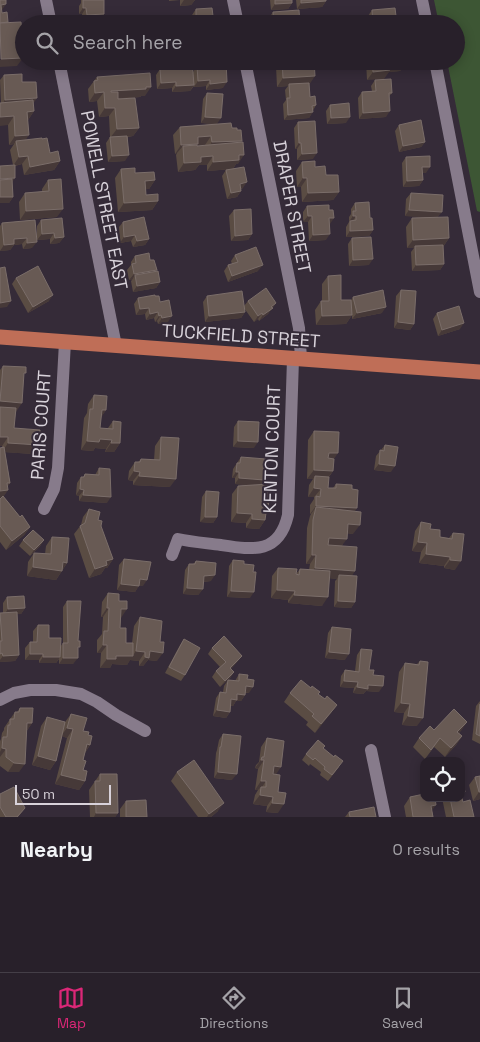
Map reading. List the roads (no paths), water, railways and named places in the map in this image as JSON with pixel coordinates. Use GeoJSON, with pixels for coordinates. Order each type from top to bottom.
{"type":"FeatureCollection","features":[{"type":"Feature","properties":{"kind":"main road","name":"TUCKFIELD STREET"},"geometry":{"type":"LineString","coordinates":[[0,337],[480,372]]}},
{"type":"Feature","properties":{"kind":"street"},"geometry":{"type":"LineString","coordinates":[[46,0],[49,15]]}},
{"type":"Feature","properties":{"kind":"street"},"geometry":{"type":"LineString","coordinates":[[233,0],[236,15]]}},
{"type":"Feature","properties":{"kind":"street"},"geometry":{"type":"LineString","coordinates":[[422,0],[425,15]]}},
{"type":"Feature","properties":{"kind":"street","name":"POWELL STREET EAST"},"geometry":{"type":"LineString","coordinates":[[61,70],[116,346]]}},
{"type":"Feature","properties":{"kind":"street","name":"DRAPER STREET"},"geometry":{"type":"LineString","coordinates":[[247,70],[299,328],[297,359]]}},
{"type":"Feature","properties":{"kind":"street"},"geometry":{"type":"LineString","coordinates":[[437,70],[476,242],[480,292]]}},
{"type":"Feature","properties":{"kind":"street","name":"PARIS COURT"},"geometry":{"type":"LineString","coordinates":[[44,509],[54,489],[58,468],[65,342]]}},
{"type":"Feature","properties":{"kind":"street","name":"KENTON COURT"},"geometry":{"type":"LineString","coordinates":[[172,555],[178,539],[246,549],[268,546],[280,536],[288,515],[297,359]]}},
{"type":"Feature","properties":{"kind":"street"},"geometry":{"type":"LineString","coordinates":[[0,700],[14,693],[30,690],[56,690],[81,694],[146,731]]}},
{"type":"Feature","properties":{"kind":"street"},"geometry":{"type":"LineString","coordinates":[[371,750],[385,817]]}}]}
